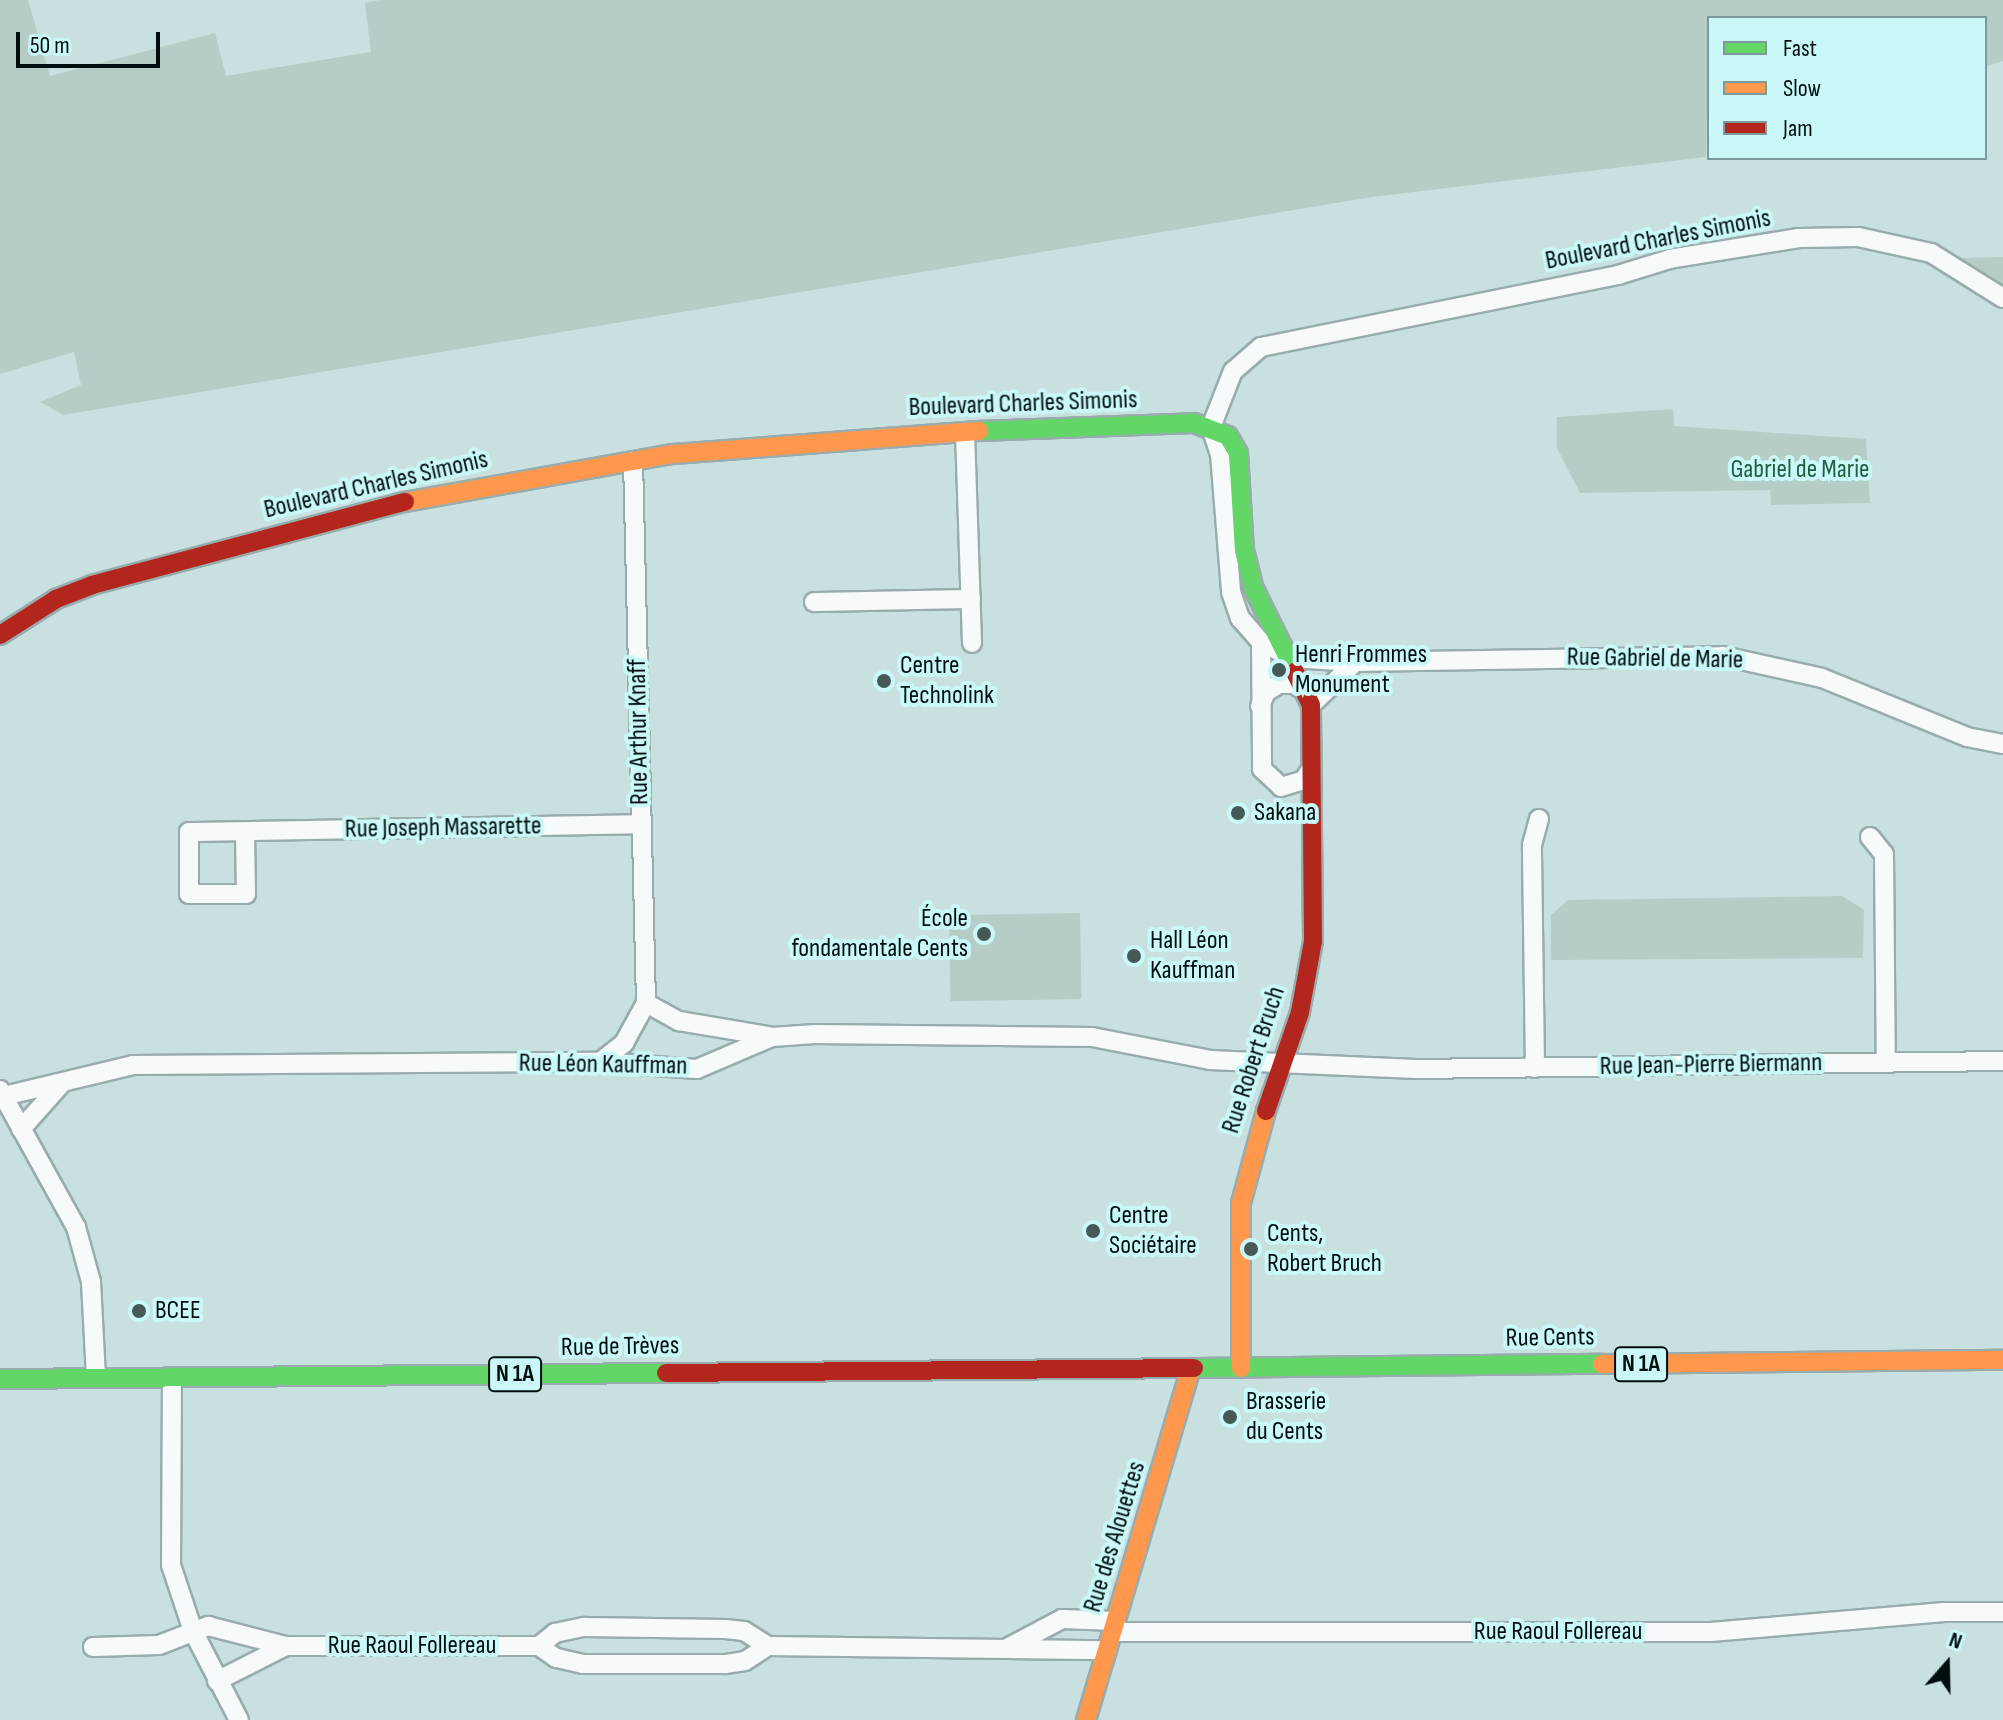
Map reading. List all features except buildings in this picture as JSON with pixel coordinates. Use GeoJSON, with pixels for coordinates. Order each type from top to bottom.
{"type":"FeatureCollection","features":[{"type":"Feature","properties":{"kind":"main road","name":"Boulevard Charles Simonis"},"geometry":{"type":"LineString","coordinates":[[0,635],[56,599],[106,581],[375,508],[633,461],[772,444],[965,432],[1211,427]]}},
{"type":"Feature","properties":{"kind":"main road","name":"Rue Robert Bruch"},"geometry":{"type":"LineString","coordinates":[[1211,427],[1228,436],[1238,453],[1247,566],[1261,609],[1292,658],[1309,698],[1313,941],[1300,1012],[1253,1144],[1241,1203],[1241,1368]]}},
{"type":"Feature","properties":{"kind":"main road","name":"Rue Cents"},"geometry":{"type":"LineString","coordinates":[[1241,1368],[2003,1360]]}},
{"type":"Feature","properties":{"kind":"main road","name":"Rue des Alouettes"},"geometry":{"type":"LineString","coordinates":[[1086,1720],[1191,1368]]}},
{"type":"Feature","properties":{"kind":"main road","name":"Rue de Trèves"},"geometry":{"type":"LineString","coordinates":[[0,1379],[1241,1368]]}},
{"type":"Feature","properties":{"kind":"street","name":"Boulevard Charles Simonis"},"geometry":{"type":"LineString","coordinates":[[1211,427],[1233,371],[1261,347],[1756,245],[1799,238],[1895,243],[1931,253],[2003,298]]}},
{"type":"Feature","properties":{"kind":"street"},"geometry":{"type":"LineString","coordinates":[[1211,427],[1220,454],[1231,592],[1240,618],[1261,642],[1292,658]]}},
{"type":"Feature","properties":{"kind":"street"},"geometry":{"type":"LineString","coordinates":[[965,432],[972,643]]}},
{"type":"Feature","properties":{"kind":"street","name":"Rue Arthur Knaff"},"geometry":{"type":"LineString","coordinates":[[633,461],[646,1003]]}},
{"type":"Feature","properties":{"kind":"street"},"geometry":{"type":"LineString","coordinates":[[814,602],[971,599]]}},
{"type":"Feature","properties":{"kind":"street"},"geometry":{"type":"LineString","coordinates":[[1261,642],[1262,769],[1268,780],[1293,787],[1311,769]]}},
{"type":"Feature","properties":{"kind":"street","name":"Rue Gabriel de Marie"},"geometry":{"type":"LineString","coordinates":[[1292,658],[1355,662],[1723,656],[1822,678],[1967,737],[2003,744]]}},
{"type":"Feature","properties":{"kind":"street"},"geometry":{"type":"LineString","coordinates":[[1260,706],[1266,692],[1279,684],[1309,698],[1355,662]]}},
{"type":"Feature","properties":{"kind":"street"},"geometry":{"type":"LineString","coordinates":[[1535,1068],[1532,845],[1539,819]]}},
{"type":"Feature","properties":{"kind":"street","name":"Rue Joseph Massarette"},"geometry":{"type":"LineString","coordinates":[[245,832],[246,894],[189,894],[189,832],[642,824]]}},
{"type":"Feature","properties":{"kind":"street"},"geometry":{"type":"LineString","coordinates":[[1870,837],[1884,854],[1886,1063]]}},
{"type":"Feature","properties":{"kind":"street"},"geometry":{"type":"LineString","coordinates":[[600,1062],[624,1043],[646,1003],[679,1021],[772,1037]]}},
{"type":"Feature","properties":{"kind":"street","name":"Rue Léon Kauffman"},"geometry":{"type":"LineString","coordinates":[[2,1093],[63,1083],[133,1065],[600,1062],[697,1069],[772,1037],[1092,1037],[1210,1060],[1282,1063]]}},
{"type":"Feature","properties":{"kind":"street","name":"Rue Jean-Pierre Biermann"},"geometry":{"type":"LineString","coordinates":[[1282,1063],[1535,1068],[2003,1061]]}},
{"type":"Feature","properties":{"kind":"street"},"geometry":{"type":"LineString","coordinates":[[21,1129],[63,1083]]}},
{"type":"Feature","properties":{"kind":"street"},"geometry":{"type":"LineString","coordinates":[[2,1093],[76,1227],[91,1282],[96,1378]]}},
{"type":"Feature","properties":{"kind":"street"},"geometry":{"type":"LineString","coordinates":[[172,1378],[171,1565],[193,1631],[239,1720]]}},
{"type":"Feature","properties":{"kind":"street","name":"Rue Raoul Follereau"},"geometry":{"type":"LineString","coordinates":[[539,1646],[555,1633],[584,1627],[725,1629],[744,1631],[768,1646],[1009,1647],[1112,1634],[1711,1632],[1944,1612],[2003,1612]]}},
{"type":"Feature","properties":{"kind":"street","name":"Rue Raoul Follereau"},"geometry":{"type":"LineString","coordinates":[[1009,1647],[1062,1619],[1112,1634]]}},
{"type":"Feature","properties":{"kind":"street","name":"Rue Raoul Follereau"},"geometry":{"type":"LineString","coordinates":[[93,1647],[159,1645],[193,1631],[225,1627],[286,1646],[539,1646],[556,1658],[583,1664],[725,1664],[745,1661],[768,1646]]}},
{"type":"Feature","properties":{"kind":"street","name":"Rue Raoul Follereau"},"geometry":{"type":"LineString","coordinates":[[217,1681],[286,1646]]}},
{"type":"Feature","properties":{"kind":"green space"},"geometry":{"type":"Polygon","coordinates":[[[0,0],[28,0],[50,76],[215,33],[226,76],[371,52],[365,3],[380,0],[2003,0],[2003,61],[1987,66],[1987,16],[1707,16],[1706,157],[1372,197],[63,415],[40,402],[81,385],[74,352],[0,374],[0,0]]]}},
{"type":"Feature","properties":{"kind":"green space"},"geometry":{"type":"Polygon","coordinates":[[[2003,257],[2003,288],[1960,260],[1961,258],[2003,257]]]}},
{"type":"Feature","properties":{"kind":"green space","name":"Gabriel de Marie"},"geometry":{"type":"Polygon","coordinates":[[[1673,409],[1674,426],[1866,439],[1870,503],[1771,505],[1770,490],[1580,493],[1557,448],[1557,417],[1673,409]]]}},
{"type":"Feature","properties":{"kind":"green space"},"geometry":{"type":"Polygon","coordinates":[[[1842,896],[1864,910],[1863,958],[1551,960],[1551,915],[1568,900],[1842,896]]]}},
{"type":"Feature","properties":{"kind":"green space"},"geometry":{"type":"Polygon","coordinates":[[[1080,913],[1082,999],[951,1001],[949,915],[1080,913]]]}},
{"type":"Feature","properties":{"kind":"traffic: fast"},"geometry":{"type":"LineString","coordinates":[[979,431],[1194,423],[1228,436],[1238,453],[1244,550],[1253,587],[1295,672]]}},
{"type":"Feature","properties":{"kind":"traffic: fast"},"geometry":{"type":"LineString","coordinates":[[1194,1368],[1602,1364]]}},
{"type":"Feature","properties":{"kind":"traffic: fast"},"geometry":{"type":"LineString","coordinates":[[0,1379],[666,1373]]}},
{"type":"Feature","properties":{"kind":"traffic: slow"},"geometry":{"type":"LineString","coordinates":[[405,502],[673,454],[979,431]]}},
{"type":"Feature","properties":{"kind":"traffic: slow"},"geometry":{"type":"LineString","coordinates":[[1241,1368],[1241,1203],[1266,1111]]}},
{"type":"Feature","properties":{"kind":"traffic: slow"},"geometry":{"type":"LineString","coordinates":[[1602,1364],[2003,1360]]}},
{"type":"Feature","properties":{"kind":"traffic: slow"},"geometry":{"type":"LineString","coordinates":[[1086,1720],[1191,1368]]}},
{"type":"Feature","properties":{"kind":"traffic: jam"},"geometry":{"type":"LineString","coordinates":[[0,635],[56,599],[92,585],[405,502]]}},
{"type":"Feature","properties":{"kind":"traffic: jam"},"geometry":{"type":"LineString","coordinates":[[1266,1111],[1300,1012],[1313,941],[1311,705],[1295,672]]}},
{"type":"Feature","properties":{"kind":"traffic: jam"},"geometry":{"type":"LineString","coordinates":[[666,1373],[1194,1368]]}},
{"type":"Feature","properties":{"kind":"place","name":"Henri Frommes Monument"},"geometry":{"type":"Point","coordinates":[1279,670]}},
{"type":"Feature","properties":{"kind":"place","name":"Centre Technolink"},"geometry":{"type":"Point","coordinates":[884,681]}},
{"type":"Feature","properties":{"kind":"place","name":"Sakana"},"geometry":{"type":"Point","coordinates":[1238,813]}},
{"type":"Feature","properties":{"kind":"place","name":"École fondamentale Cents"},"geometry":{"type":"Point","coordinates":[984,934]}},
{"type":"Feature","properties":{"kind":"place","name":"Hall Léon Kauffman"},"geometry":{"type":"Point","coordinates":[1134,956]}},
{"type":"Feature","properties":{"kind":"place","name":"Centre Sociétaire"},"geometry":{"type":"Point","coordinates":[1093,1231]}},
{"type":"Feature","properties":{"kind":"place","name":"Cents, Robert Bruch"},"geometry":{"type":"Point","coordinates":[1251,1249]}},
{"type":"Feature","properties":{"kind":"place","name":"BCEE"},"geometry":{"type":"Point","coordinates":[139,1311]}},
{"type":"Feature","properties":{"kind":"place","name":"Brasserie du Cents"},"geometry":{"type":"Point","coordinates":[1230,1417]}}]}
